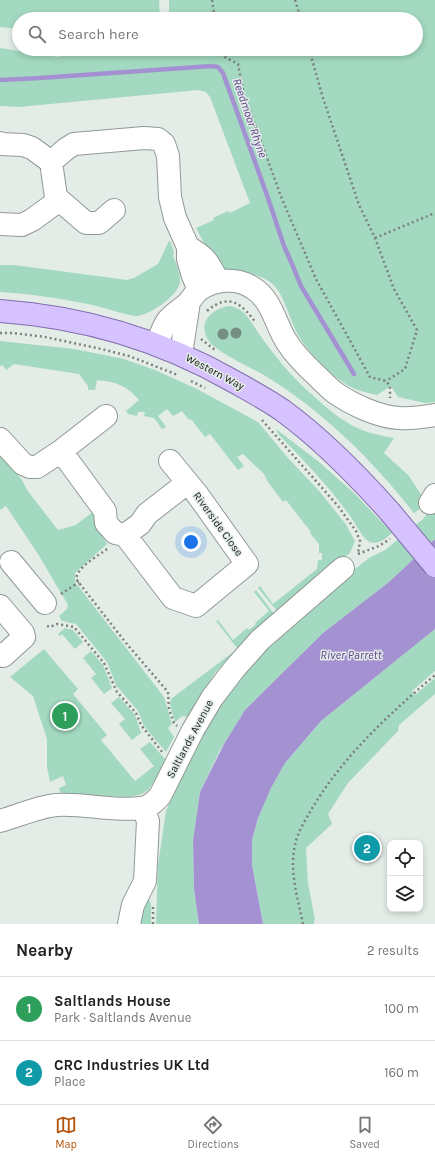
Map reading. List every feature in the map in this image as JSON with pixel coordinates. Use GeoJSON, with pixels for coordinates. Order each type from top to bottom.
{"type":"FeatureCollection","features":[{"type":"Feature","properties":{"kind":"main road","name":"Western Way"},"geometry":{"type":"LineString","coordinates":[[0,311],[25,313],[70,320],[111,329],[157,344],[182,354],[216,371],[282,410],[336,455],[390,512],[435,566]]}},
{"type":"Feature","properties":{"kind":"street"},"geometry":{"type":"LineString","coordinates":[[51,162],[74,144],[144,138],[158,139],[164,144],[168,156],[170,197],[175,218],[188,246],[188,259],[193,276],[202,291],[182,354]]}},
{"type":"Feature","properties":{"kind":"street"},"geometry":{"type":"LineString","coordinates":[[0,142],[2,144],[32,148],[51,162],[56,197],[54,204],[32,220],[22,225],[0,224]]}},
{"type":"Feature","properties":{"kind":"street"},"geometry":{"type":"LineString","coordinates":[[56,197],[86,223],[99,222],[114,210]]}},
{"type":"Feature","properties":{"kind":"street"},"geometry":{"type":"LineString","coordinates":[[157,344],[167,320],[202,291],[231,281],[242,283],[253,288],[270,305],[285,339],[301,362],[334,392],[354,404],[388,416],[398,418],[422,418],[435,416]]}},
{"type":"Feature","properties":{"kind":"street"},"geometry":{"type":"LineString","coordinates":[[0,439],[23,464],[30,467],[37,467],[106,416]]}},
{"type":"Feature","properties":{"kind":"street","name":"Riverside Close"},"geometry":{"type":"LineString","coordinates":[[60,451],[105,511],[106,523],[115,533],[125,535],[173,598],[196,606],[247,564],[197,494],[170,461]]}},
{"type":"Feature","properties":{"kind":"street","name":"Riverside Close"},"geometry":{"type":"LineString","coordinates":[[125,535],[140,524],[147,514],[187,483]]}},
{"type":"Feature","properties":{"kind":"street","name":"Saltlands Avenue"},"geometry":{"type":"LineString","coordinates":[[143,808],[152,804],[160,796],[190,736],[212,698],[235,668],[260,640],[351,561]]}},
{"type":"Feature","properties":{"kind":"street"},"geometry":{"type":"LineString","coordinates":[[8,564],[53,599]]}},
{"type":"Feature","properties":{"kind":"street"},"geometry":{"type":"LineString","coordinates":[[0,606],[23,633],[24,637],[3,656],[0,654]]}},
{"type":"Feature","properties":{"kind":"street"},"geometry":{"type":"LineString","coordinates":[[0,821],[57,805],[143,808],[148,821],[145,881],[134,905],[129,924]]}},
{"type":"Feature","properties":{"kind":"path"},"geometry":{"type":"LineString","coordinates":[[212,0],[214,12]]}},
{"type":"Feature","properties":{"kind":"path"},"geometry":{"type":"LineString","coordinates":[[295,0],[299,12]]}},
{"type":"Feature","properties":{"kind":"path"},"geometry":{"type":"LineString","coordinates":[[221,56],[238,64],[244,95],[282,199],[316,279],[370,377],[386,381],[390,386],[391,393],[388,416]]}},
{"type":"Feature","properties":{"kind":"path"},"geometry":{"type":"LineString","coordinates":[[311,56],[323,98],[359,205],[375,238],[394,289],[417,330],[405,369],[386,381]]}},
{"type":"Feature","properties":{"kind":"path"},"geometry":{"type":"LineString","coordinates":[[375,238],[435,214]]}},
{"type":"Feature","properties":{"kind":"path"},"geometry":{"type":"LineString","coordinates":[[0,333],[45,337],[97,348],[129,356],[182,377]]}},
{"type":"Feature","properties":{"kind":"path"},"geometry":{"type":"LineString","coordinates":[[201,336],[202,340],[220,353]]}},
{"type":"Feature","properties":{"kind":"path"},"geometry":{"type":"LineString","coordinates":[[189,380],[210,390]]}},
{"type":"Feature","properties":{"kind":"path"},"geometry":{"type":"LineString","coordinates":[[256,416],[263,420],[290,453],[314,477],[356,531],[360,541],[351,561]]}},
{"type":"Feature","properties":{"kind":"path"},"geometry":{"type":"LineString","coordinates":[[125,535],[76,573],[76,579],[126,643],[168,692],[169,709],[174,723],[190,736]]}},
{"type":"Feature","properties":{"kind":"path"},"geometry":{"type":"LineString","coordinates":[[53,599],[79,582]]}},
{"type":"Feature","properties":{"kind":"path"},"geometry":{"type":"LineString","coordinates":[[47,626],[50,627],[57,624],[74,627],[104,663],[117,692],[136,713],[141,725],[148,735],[175,767]]}},
{"type":"Feature","properties":{"kind":"path"},"geometry":{"type":"LineString","coordinates":[[303,924],[296,893],[294,865],[295,845],[303,826],[317,800],[368,735],[435,675]]}},
{"type":"Feature","properties":{"kind":"green space"},"geometry":{"type":"Polygon","coordinates":[[[0,0],[159,0],[160,12],[12,12],[12,28],[0,27],[0,0]]]}},
{"type":"Feature","properties":{"kind":"green space"},"geometry":{"type":"Polygon","coordinates":[[[169,0],[435,0],[435,402],[425,403],[398,397],[391,386],[377,395],[357,390],[344,383],[328,371],[313,356],[301,340],[283,299],[275,286],[267,280],[255,275],[238,270],[223,268],[214,259],[196,228],[214,220],[213,218],[228,211],[230,213],[250,203],[210,97],[206,92],[198,90],[19,107],[0,106],[0,48],[12,50],[12,56],[59,57],[423,56],[423,12],[169,12],[169,0]]]}},
{"type":"Feature","properties":{"kind":"green space"},"geometry":{"type":"Polygon","coordinates":[[[169,241],[174,252],[173,256],[178,268],[180,280],[179,285],[171,297],[150,312],[138,316],[73,301],[37,295],[0,292],[0,265],[14,265],[127,280],[134,278],[158,264],[169,241]]]}},
{"type":"Feature","properties":{"kind":"green space"},"geometry":{"type":"Polygon","coordinates":[[[228,306],[237,308],[245,314],[259,335],[287,370],[301,385],[332,412],[362,430],[394,438],[384,453],[409,476],[426,502],[420,509],[414,513],[364,456],[328,422],[308,406],[267,377],[225,354],[211,343],[205,332],[204,326],[206,321],[212,313],[228,306]]]}},
{"type":"Feature","properties":{"kind":"green space"},"geometry":{"type":"Polygon","coordinates":[[[0,341],[74,349],[124,359],[155,370],[197,389],[258,422],[288,458],[320,492],[345,523],[355,541],[350,553],[277,611],[258,588],[260,586],[273,604],[317,569],[318,560],[322,560],[322,553],[319,553],[319,544],[310,533],[311,532],[286,500],[283,502],[264,474],[243,454],[237,457],[244,466],[238,470],[210,434],[205,437],[191,419],[189,420],[182,411],[173,416],[167,409],[158,416],[166,427],[162,429],[154,418],[144,416],[145,412],[138,412],[137,416],[128,414],[126,411],[139,400],[130,391],[120,385],[97,380],[95,390],[88,390],[88,386],[79,374],[14,364],[6,370],[3,365],[0,366],[0,341]]]}},
{"type":"Feature","properties":{"kind":"green space"},"geometry":{"type":"Polygon","coordinates":[[[276,429],[319,462],[355,494],[392,533],[385,539],[376,543],[367,541],[334,494],[279,435],[276,429]]]}},
{"type":"Feature","properties":{"kind":"green space"},"geometry":{"type":"Polygon","coordinates":[[[0,454],[22,480],[27,490],[58,530],[76,525],[94,511],[96,513],[95,524],[107,544],[75,573],[75,582],[164,697],[172,724],[168,728],[174,737],[166,752],[144,726],[138,711],[116,685],[107,662],[76,624],[62,621],[59,616],[67,609],[68,605],[38,554],[6,506],[0,510],[0,454]]]}},
{"type":"Feature","properties":{"kind":"green space"},"geometry":{"type":"Polygon","coordinates":[[[435,504],[435,539],[389,582],[323,633],[245,710],[220,750],[200,792],[193,840],[194,889],[199,924],[156,924],[158,865],[166,811],[179,780],[212,716],[258,654],[331,588],[369,558],[385,550],[423,519],[435,504]]]}},
{"type":"Feature","properties":{"kind":"green space"},"geometry":{"type":"Polygon","coordinates":[[[256,590],[274,614],[237,648],[216,621],[218,620],[233,640],[247,628],[249,630],[269,611],[254,592],[256,590]]]}},
{"type":"Feature","properties":{"kind":"green space"},"geometry":{"type":"Polygon","coordinates":[[[65,628],[73,630],[83,642],[75,649],[62,634],[60,636],[58,634],[65,628]]]}},
{"type":"Feature","properties":{"kind":"green space"},"geometry":{"type":"Polygon","coordinates":[[[435,629],[435,671],[412,691],[415,695],[435,678],[435,694],[399,725],[398,731],[348,783],[328,814],[332,824],[306,848],[308,883],[315,920],[314,924],[263,924],[252,865],[252,840],[258,818],[271,788],[285,763],[321,721],[435,629]]]}},
{"type":"Feature","properties":{"kind":"green space"},"geometry":{"type":"Polygon","coordinates":[[[44,649],[78,689],[73,694],[107,735],[101,740],[135,781],[154,766],[140,749],[150,742],[165,759],[156,779],[148,790],[142,794],[129,797],[61,794],[59,788],[66,785],[63,776],[50,782],[47,767],[47,739],[33,696],[10,677],[44,649]]]}},
{"type":"Feature","properties":{"kind":"green space"},"geometry":{"type":"Polygon","coordinates":[[[91,651],[103,665],[112,688],[104,694],[91,678],[96,674],[83,658],[91,651]]]}},
{"type":"Feature","properties":{"kind":"green space"},"geometry":{"type":"Polygon","coordinates":[[[232,653],[215,673],[188,717],[182,716],[175,722],[170,705],[171,699],[232,653]]]}},
{"type":"Feature","properties":{"kind":"green space"},"geometry":{"type":"Polygon","coordinates":[[[119,697],[135,715],[141,733],[132,740],[119,724],[125,719],[111,703],[119,697]]]}},
{"type":"Feature","properties":{"kind":"green space"},"geometry":{"type":"Polygon","coordinates":[[[148,897],[151,904],[151,924],[136,924],[148,897]]]}},
{"type":"Feature","properties":{"kind":"water","name":"River Parrett"},"geometry":{"type":"Polygon","coordinates":[[[435,539],[435,629],[321,721],[285,763],[271,788],[258,818],[252,840],[252,865],[263,924],[199,924],[194,889],[193,840],[200,792],[224,744],[245,710],[323,633],[389,582],[435,539]]]}},
{"type":"Feature","properties":{"kind":"waterway","name":"Reedmoor Rhyne"},"geometry":{"type":"LineString","coordinates":[[0,80],[212,66],[218,67],[223,73],[284,246],[301,286],[354,374]]}},
{"type":"Feature","properties":{"kind":"place","name":"Saltlands House"},"geometry":{"type":"Point","coordinates":[65,716]}},
{"type":"Feature","properties":{"kind":"place","name":"CRC Industries UK Ltd"},"geometry":{"type":"Point","coordinates":[367,848]}}]}
